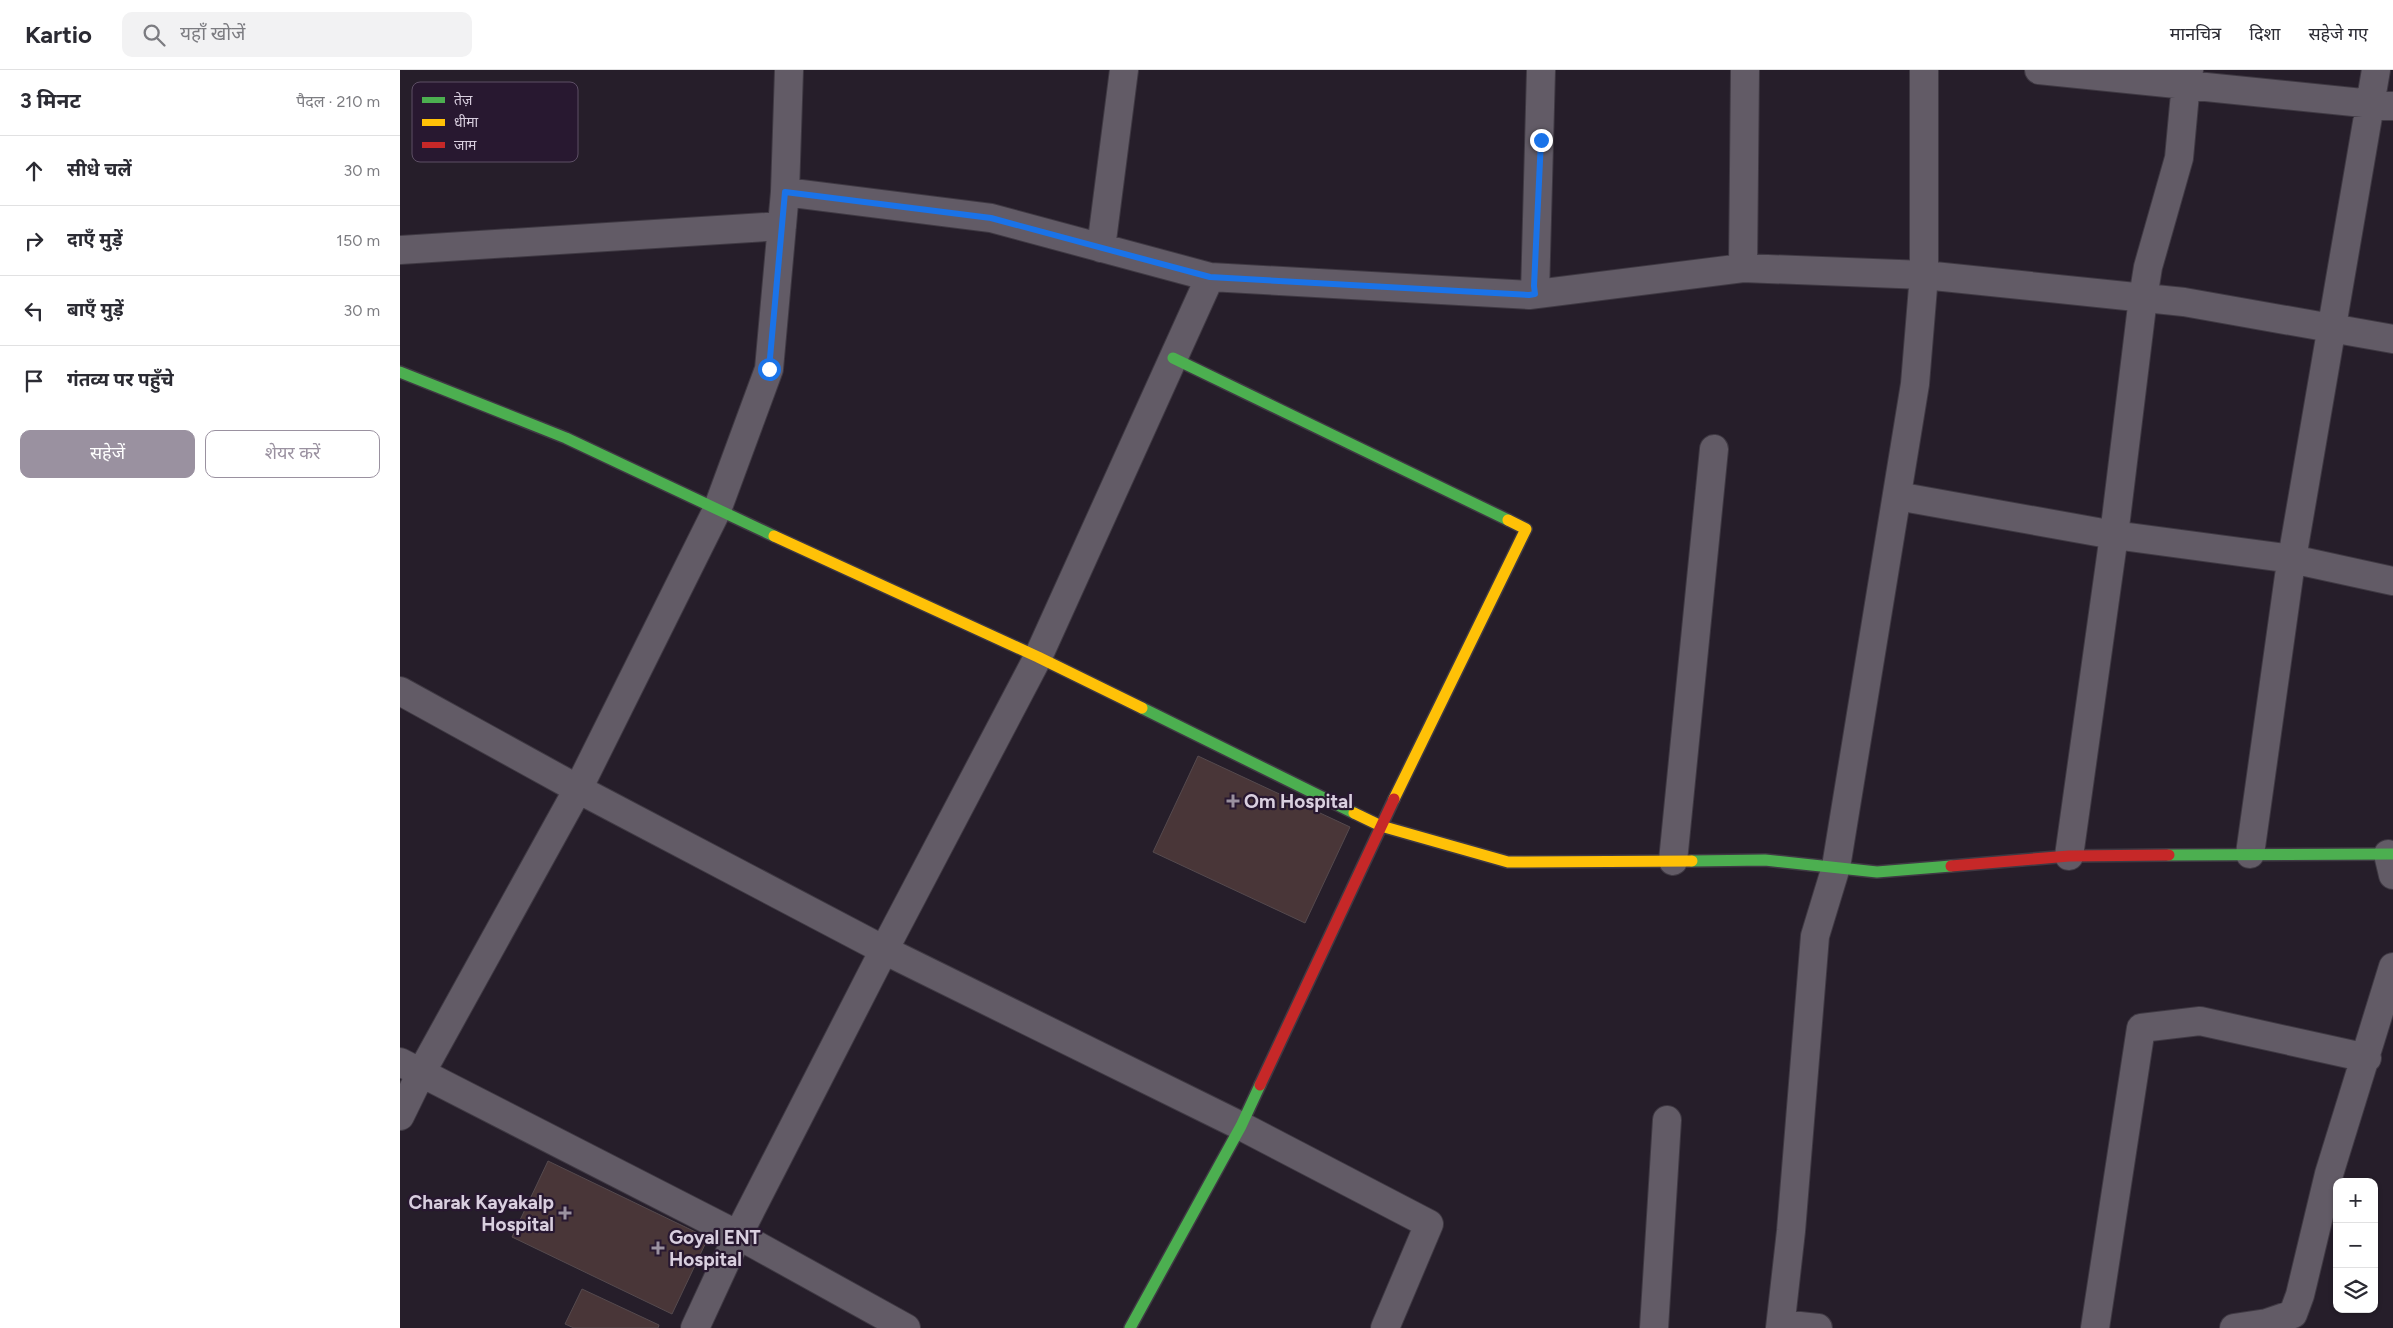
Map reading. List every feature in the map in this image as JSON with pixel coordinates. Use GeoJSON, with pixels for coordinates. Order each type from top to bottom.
{"type":"FeatureCollection","features":[{"type":"Feature","properties":{"kind":"street"},"geometry":{"type":"LineString","coordinates":[[400,1116],[410,1067],[578,789],[717,510],[769,369],[785,192],[789,70]]}},
{"type":"Feature","properties":{"kind":"street"},"geometry":{"type":"LineString","coordinates":[[1101,248],[1124,70]]}},
{"type":"Feature","properties":{"kind":"street"},"geometry":{"type":"LineString","coordinates":[[1535,294],[1541,70]]}},
{"type":"Feature","properties":{"kind":"street"},"geometry":{"type":"LineString","coordinates":[[1743,268],[1745,70]]}},
{"type":"Feature","properties":{"kind":"street"},"geometry":{"type":"LineString","coordinates":[[1818,1328],[1780,1326],[1791,1231],[1815,936],[1836,867],[1915,384],[1924,275],[1924,70]]}},
{"type":"Feature","properties":{"kind":"street"},"geometry":{"type":"LineString","coordinates":[[2039,70],[2187,77],[2382,104]]}},
{"type":"Feature","properties":{"kind":"street"},"geometry":{"type":"LineString","coordinates":[[2250,854],[2292,559],[2332,328],[2382,104],[2376,70]]}},
{"type":"Feature","properties":{"kind":"street"},"geometry":{"type":"LineString","coordinates":[[2069,856],[2114,535],[2143,298],[2148,267],[2179,158],[2187,77]]}},
{"type":"Feature","properties":{"kind":"street"},"geometry":{"type":"LineString","coordinates":[[785,192],[991,218],[1210,277],[1535,294],[1743,268],[1924,275],[2184,302],[2393,339]]}},
{"type":"Feature","properties":{"kind":"street"},"geometry":{"type":"LineString","coordinates":[[400,250],[782,226]]}},
{"type":"Feature","properties":{"kind":"street"},"geometry":{"type":"LineString","coordinates":[[694,1328],[738,1235],[884,950],[1038,657],[1210,277]]}},
{"type":"Feature","properties":{"kind":"street"},"geometry":{"type":"LineString","coordinates":[[1130,1328],[1241,1126],[1381,826],[1526,529],[1173,358]]}},
{"type":"Feature","properties":{"kind":"street"},"geometry":{"type":"LineString","coordinates":[[400,372],[566,438],[717,510],[1038,657],[1381,826],[1508,862],[1765,860],[1877,872],[2069,856],[2250,854],[2391,861]]}},
{"type":"Feature","properties":{"kind":"street"},"geometry":{"type":"LineString","coordinates":[[1673,861],[1714,449]]}},
{"type":"Feature","properties":{"kind":"street"},"geometry":{"type":"LineString","coordinates":[[1897,496],[2114,535],[2292,559],[2393,581]]}},
{"type":"Feature","properties":{"kind":"street"},"geometry":{"type":"LineString","coordinates":[[400,691],[578,789],[884,950],[1241,1126],[1429,1224],[1385,1328]]}},
{"type":"Feature","properties":{"kind":"street"},"geometry":{"type":"LineString","coordinates":[[2234,1328],[2267,1323],[2293,1314],[2300,1295],[2329,1174],[2367,1058],[2393,967]]}},
{"type":"Feature","properties":{"kind":"street"},"geometry":{"type":"LineString","coordinates":[[2095,1328],[2141,1028],[2200,1021],[2367,1058]]}},
{"type":"Feature","properties":{"kind":"street"},"geometry":{"type":"LineString","coordinates":[[410,1067],[738,1235],[906,1328]]}},
{"type":"Feature","properties":{"kind":"street"},"geometry":{"type":"LineString","coordinates":[[1654,1328],[1668,1120]]}},
{"type":"Feature","properties":{"kind":"building"},"geometry":{"type":"Polygon","coordinates":[[[1198,756],[1350,827],[1305,923],[1153,852],[1198,756]]]}},
{"type":"Feature","properties":{"kind":"building"},"geometry":{"type":"Polygon","coordinates":[[[548,1161],[708,1238],[672,1314],[512,1237],[548,1161]]]}},
{"type":"Feature","properties":{"kind":"building"},"geometry":{"type":"Polygon","coordinates":[[[582,1289],[659,1325],[658,1328],[574,1328],[565,1324],[582,1289]]]}},
{"type":"Feature","properties":{"kind":"traffic: fast"},"geometry":{"type":"LineString","coordinates":[[1173,358],[1508,520]]}},
{"type":"Feature","properties":{"kind":"traffic: fast"},"geometry":{"type":"LineString","coordinates":[[400,372],[566,438],[774,536]]}},
{"type":"Feature","properties":{"kind":"traffic: fast"},"geometry":{"type":"LineString","coordinates":[[1142,708],[1354,813]]}},
{"type":"Feature","properties":{"kind":"traffic: fast"},"geometry":{"type":"LineString","coordinates":[[2169,855],[2393,854]]}},
{"type":"Feature","properties":{"kind":"traffic: fast"},"geometry":{"type":"LineString","coordinates":[[1692,861],[1765,860],[1877,872],[1951,866]]}},
{"type":"Feature","properties":{"kind":"traffic: fast"},"geometry":{"type":"LineString","coordinates":[[1130,1328],[1241,1126],[1260,1085]]}},
{"type":"Feature","properties":{"kind":"traffic: slow"},"geometry":{"type":"LineString","coordinates":[[1394,799],[1526,529],[1508,520]]}},
{"type":"Feature","properties":{"kind":"traffic: slow"},"geometry":{"type":"LineString","coordinates":[[774,536],[1038,657],[1142,708]]}},
{"type":"Feature","properties":{"kind":"traffic: slow"},"geometry":{"type":"LineString","coordinates":[[1354,813],[1381,826],[1508,862],[1692,861]]}},
{"type":"Feature","properties":{"kind":"traffic: jam"},"geometry":{"type":"LineString","coordinates":[[1260,1085],[1394,799]]}},
{"type":"Feature","properties":{"kind":"traffic: jam"},"geometry":{"type":"LineString","coordinates":[[1951,866],[2069,856],[2169,855]]}},
{"type":"Feature","properties":{"kind":"place","name":"Om Hospital"},"geometry":{"type":"Point","coordinates":[1233,801]}},
{"type":"Feature","properties":{"kind":"place","name":"Charak Kayakalp Hospital"},"geometry":{"type":"Point","coordinates":[565,1213]}},
{"type":"Feature","properties":{"kind":"place","name":"Goyal ENT Hospital"},"geometry":{"type":"Point","coordinates":[658,1248]}},
{"type":"Feature","properties":{"kind":"route"},"geometry":{"type":"LineString","coordinates":[[769,369],[785,192],[991,218],[1210,277],[1529,295],[1535,294],[1541,140]]}}]}
